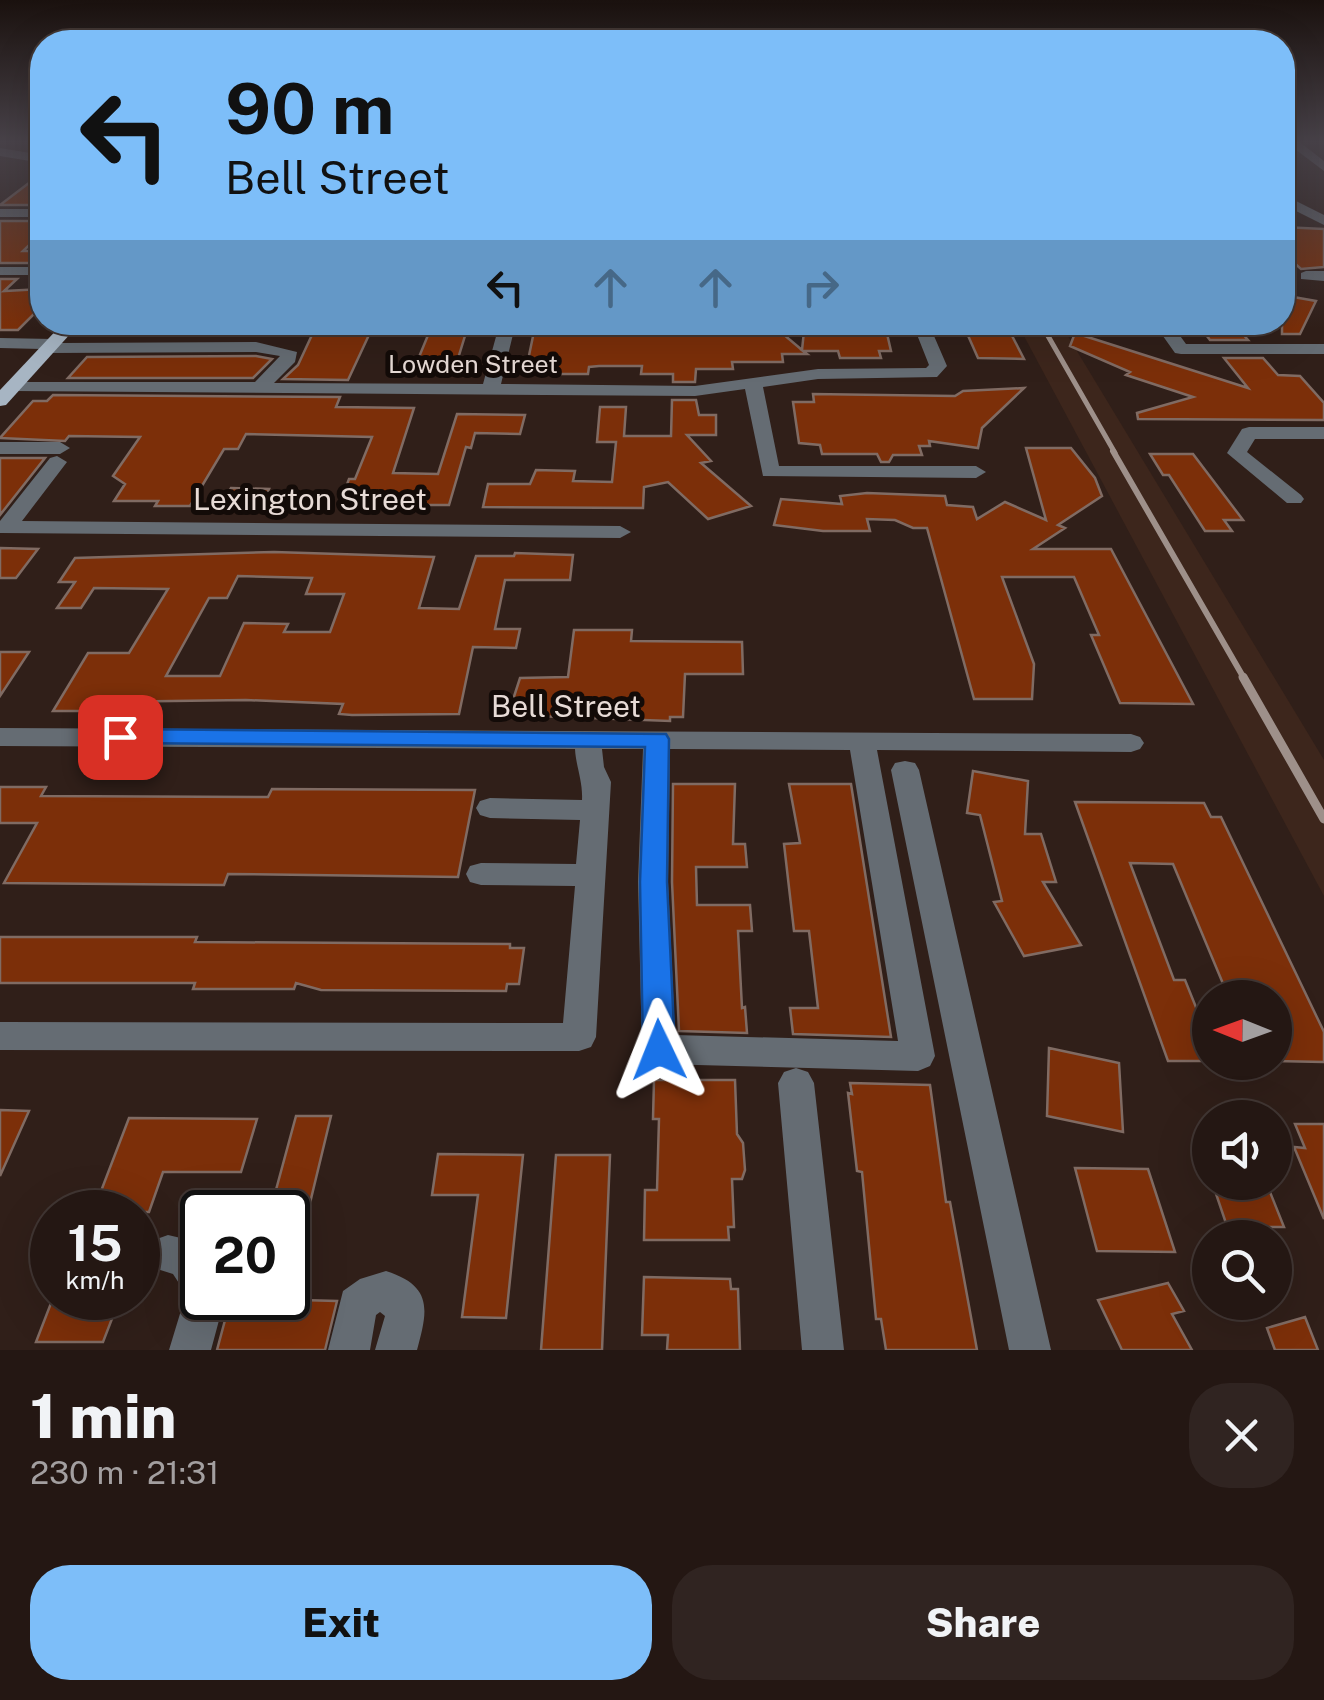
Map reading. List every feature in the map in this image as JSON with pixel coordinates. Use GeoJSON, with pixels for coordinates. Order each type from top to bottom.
{"type":"FeatureCollection","features":[{"type":"Feature","properties":{"kind":"main road"},"geometry":{"type":"LineString","coordinates":[[0,401],[61,335]]}},
{"type":"Feature","properties":{"kind":"street"},"geometry":{"type":"LineString","coordinates":[[1295,205],[1319,219]]}},
{"type":"Feature","properties":{"kind":"street"},"geometry":{"type":"LineString","coordinates":[[0,213],[30,213]]}},
{"type":"Feature","properties":{"kind":"street"},"geometry":{"type":"LineString","coordinates":[[0,271],[30,271]]}},
{"type":"Feature","properties":{"kind":"street"},"geometry":{"type":"LineString","coordinates":[[1306,276],[1324,276]]}},
{"type":"Feature","properties":{"kind":"street"},"geometry":{"type":"LineString","coordinates":[[490,389],[505,335]]}},
{"type":"Feature","properties":{"kind":"street","name":"Lowden Street"},"geometry":{"type":"LineString","coordinates":[[14,386],[695,391],[818,374],[931,373],[938,366],[925,335]]}},
{"type":"Feature","properties":{"kind":"street"},"geometry":{"type":"LineString","coordinates":[[1171,335],[1181,348],[1316,348],[1324,365]]}},
{"type":"Feature","properties":{"kind":"street"},"geometry":{"type":"LineString","coordinates":[[0,344],[256,346],[288,352],[289,358],[280,372],[260,387]]}},
{"type":"Feature","properties":{"kind":"street"},"geometry":{"type":"LineString","coordinates":[[754,383],[770,472],[976,472]]}},
{"type":"Feature","properties":{"kind":"street"},"geometry":{"type":"LineString","coordinates":[[1294,499],[1236,453],[1249,432],[1324,434]]}},
{"type":"Feature","properties":{"kind":"street"},"geometry":{"type":"LineString","coordinates":[[0,448],[59,455],[3,527]]}},
{"type":"Feature","properties":{"kind":"street","name":"Lexington Street"},"geometry":{"type":"LineString","coordinates":[[3,527],[620,532]]}},
{"type":"Feature","properties":{"kind":"street","name":"Bell Street"},"geometry":{"type":"LineString","coordinates":[[0,737],[1131,742]]}},
{"type":"Feature","properties":{"kind":"street"},"geometry":{"type":"LineString","coordinates":[[0,1036],[579,1037],[597,782],[590,766],[588,739]]}},
{"type":"Feature","properties":{"kind":"street"},"geometry":{"type":"LineString","coordinates":[[657,739],[654,882],[659,1050],[918,1056],[862,740]]}},
{"type":"Feature","properties":{"kind":"street"},"geometry":{"type":"LineString","coordinates":[[905,770],[1030,1350]]}},
{"type":"Feature","properties":{"kind":"street"},"geometry":{"type":"LineString","coordinates":[[490,808],[595,810]]}},
{"type":"Feature","properties":{"kind":"street"},"geometry":{"type":"LineString","coordinates":[[481,874],[590,874]]}},
{"type":"Feature","properties":{"kind":"street"},"geometry":{"type":"LineString","coordinates":[[796,1084],[823,1350]]}},
{"type":"Feature","properties":{"kind":"street"},"geometry":{"type":"LineString","coordinates":[[168,1254],[180,1256]]}},
{"type":"Feature","properties":{"kind":"street"},"geometry":{"type":"LineString","coordinates":[[349,1350],[357,1306],[380,1290],[390,1291],[404,1302],[406,1316],[396,1350]]}},
{"type":"Feature","properties":{"kind":"street"},"geometry":{"type":"LineString","coordinates":[[190,1350],[199,1320]]}},
{"type":"Feature","properties":{"kind":"shaded area"},"geometry":{"type":"Polygon","coordinates":[[[1023,335],[1067,335],[1324,760],[1324,896],[1023,335]]]}},
{"type":"Feature","properties":{"kind":"building"},"geometry":{"type":"Polygon","coordinates":[[[0,221],[30,221],[30,244],[23,251],[30,251],[30,263],[0,263],[0,221]]]}},
{"type":"Feature","properties":{"kind":"building"},"geometry":{"type":"Polygon","coordinates":[[[1295,228],[1324,229],[1324,267],[1301,269],[1295,264],[1295,228]]]}},
{"type":"Feature","properties":{"kind":"building"},"geometry":{"type":"Polygon","coordinates":[[[0,279],[17,279],[4,291],[30,290],[30,318],[18,330],[0,330],[0,279]]]}},
{"type":"Feature","properties":{"kind":"building"},"geometry":{"type":"Polygon","coordinates":[[[1295,297],[1316,301],[1300,334],[1295,334],[1295,297]]]}},
{"type":"Feature","properties":{"kind":"building"},"geometry":{"type":"Polygon","coordinates":[[[312,335],[369,335],[348,380],[283,379],[298,365],[312,335]]]}},
{"type":"Feature","properties":{"kind":"building"},"geometry":{"type":"Polygon","coordinates":[[[428,335],[465,335],[456,365],[439,365],[436,374],[412,374],[428,335]]]}},
{"type":"Feature","properties":{"kind":"building"},"geometry":{"type":"Polygon","coordinates":[[[533,335],[784,335],[802,350],[804,335],[887,335],[891,351],[879,351],[881,358],[840,358],[838,351],[782,354],[783,362],[732,362],[733,369],[696,369],[695,382],[673,382],[673,374],[641,374],[642,366],[599,366],[589,367],[588,374],[546,374],[548,366],[527,365],[533,335]]]}},
{"type":"Feature","properties":{"kind":"building"},"geometry":{"type":"Polygon","coordinates":[[[968,335],[1012,335],[1024,359],[978,358],[968,335]]]}},
{"type":"Feature","properties":{"kind":"building"},"geometry":{"type":"Polygon","coordinates":[[[1074,335],[1081,335],[1248,388],[1224,358],[1263,358],[1278,375],[1300,376],[1324,403],[1324,420],[1138,419],[1137,413],[1193,397],[1126,375],[1130,372],[1070,346],[1074,335]]]}},
{"type":"Feature","properties":{"kind":"building"},"geometry":{"type":"Polygon","coordinates":[[[1206,335],[1244,335],[1248,340],[1210,340],[1206,335]]]}},
{"type":"Feature","properties":{"kind":"building"},"geometry":{"type":"Polygon","coordinates":[[[87,357],[272,359],[253,378],[68,378],[87,357]]]}},
{"type":"Feature","properties":{"kind":"building"},"geometry":{"type":"Polygon","coordinates":[[[1024,388],[982,428],[978,448],[929,441],[930,446],[919,446],[922,455],[893,455],[889,462],[881,462],[877,454],[822,454],[820,445],[799,443],[793,402],[814,402],[813,394],[955,396],[963,391],[1024,388]]]}},
{"type":"Feature","properties":{"kind":"building"},"geometry":{"type":"Polygon","coordinates":[[[53,395],[340,397],[336,407],[414,408],[393,473],[438,474],[457,414],[525,415],[520,434],[475,433],[471,448],[466,447],[449,505],[356,505],[351,504],[354,498],[342,498],[349,479],[355,479],[372,437],[246,434],[238,449],[224,449],[190,506],[155,506],[158,501],[114,501],[125,484],[113,476],[140,437],[69,436],[65,441],[0,438],[33,401],[47,401],[53,395]]]}},
{"type":"Feature","properties":{"kind":"building"},"geometry":{"type":"Polygon","coordinates":[[[672,400],[696,400],[699,415],[716,415],[716,435],[687,435],[711,461],[701,463],[751,506],[708,519],[668,482],[644,487],[643,508],[483,507],[488,484],[530,484],[536,470],[575,471],[573,481],[612,482],[616,442],[597,442],[600,407],[626,407],[624,436],[671,436],[672,400]]]}},
{"type":"Feature","properties":{"kind":"building"},"geometry":{"type":"Polygon","coordinates":[[[1026,448],[1071,448],[1095,478],[1102,496],[1058,525],[1065,528],[1033,549],[1111,549],[1193,704],[1120,703],[1091,635],[1099,635],[1074,577],[1002,577],[1034,664],[1032,699],[974,699],[927,528],[913,528],[895,520],[867,519],[870,531],[774,525],[781,499],[842,504],[840,496],[867,493],[945,496],[947,505],[973,507],[977,519],[1005,502],[1046,520],[1026,448]]]}},
{"type":"Feature","properties":{"kind":"building"},"geometry":{"type":"Polygon","coordinates":[[[1150,454],[1193,454],[1243,520],[1224,520],[1232,531],[1205,531],[1169,475],[1163,475],[1150,454]]]}},
{"type":"Feature","properties":{"kind":"building"},"geometry":{"type":"Polygon","coordinates":[[[0,458],[45,458],[0,515],[0,458]]]}},
{"type":"Feature","properties":{"kind":"building"},"geometry":{"type":"Polygon","coordinates":[[[231,488],[269,489],[259,509],[219,509],[231,488]]]}},
{"type":"Feature","properties":{"kind":"building"},"geometry":{"type":"Polygon","coordinates":[[[0,548],[38,549],[16,578],[0,578],[0,548]]]}},
{"type":"Feature","properties":{"kind":"building"},"geometry":{"type":"Polygon","coordinates":[[[274,552],[434,557],[419,608],[459,609],[476,556],[573,555],[570,580],[505,580],[495,629],[520,629],[516,648],[473,647],[459,714],[352,715],[339,714],[343,704],[246,700],[99,702],[94,711],[53,711],[88,653],[129,653],[168,589],[94,588],[81,608],[57,608],[75,582],[59,582],[75,558],[274,552]],[[238,576],[227,598],[209,598],[166,676],[220,676],[244,623],[288,624],[284,632],[330,632],[344,594],[306,594],[312,578],[238,576]]]}},
{"type":"Feature","properties":{"kind":"building"},"geometry":{"type":"Polygon","coordinates":[[[574,630],[632,630],[631,641],[742,642],[743,674],[685,674],[683,717],[670,717],[670,721],[508,715],[520,678],[568,677],[574,630]]]}},
{"type":"Feature","properties":{"kind":"building"},"geometry":{"type":"Polygon","coordinates":[[[0,652],[29,652],[0,696],[0,652]]]}},
{"type":"Feature","properties":{"kind":"building"},"geometry":{"type":"Polygon","coordinates":[[[973,771],[1028,781],[1025,834],[1041,834],[1056,882],[1043,882],[1081,945],[1024,956],[994,902],[1002,901],[980,815],[967,813],[973,771]]]}},
{"type":"Feature","properties":{"kind":"building"},"geometry":{"type":"Polygon","coordinates":[[[673,784],[735,784],[733,844],[745,844],[747,867],[696,867],[697,905],[750,905],[752,931],[738,931],[747,1033],[679,1031],[672,882],[673,784]]]}},
{"type":"Feature","properties":{"kind":"building"},"geometry":{"type":"Polygon","coordinates":[[[789,784],[851,784],[891,1037],[793,1034],[790,1008],[818,1008],[809,931],[794,931],[784,844],[800,843],[789,784]]]}},
{"type":"Feature","properties":{"kind":"building"},"geometry":{"type":"Polygon","coordinates":[[[0,787],[46,787],[41,796],[268,797],[272,789],[475,790],[458,877],[228,874],[224,885],[4,883],[37,823],[0,823],[0,787]]]}},
{"type":"Feature","properties":{"kind":"building"},"geometry":{"type":"Polygon","coordinates":[[[1075,802],[1204,803],[1211,817],[1221,817],[1324,1032],[1324,1062],[1292,1061],[1292,980],[1221,980],[1173,864],[1130,863],[1174,980],[1185,980],[1192,997],[1192,1061],[1168,1061],[1075,802]]]}},
{"type":"Feature","properties":{"kind":"building"},"geometry":{"type":"Polygon","coordinates":[[[0,937],[197,937],[195,942],[510,944],[510,948],[524,948],[519,984],[507,984],[506,991],[321,990],[296,983],[294,989],[193,989],[195,983],[0,983],[0,937]]]}},
{"type":"Feature","properties":{"kind":"building"},"geometry":{"type":"Polygon","coordinates":[[[1049,1048],[1119,1063],[1123,1132],[1047,1116],[1049,1048]]]}},
{"type":"Feature","properties":{"kind":"building"},"geometry":{"type":"Polygon","coordinates":[[[654,1080],[735,1080],[737,1134],[743,1143],[745,1170],[742,1179],[732,1179],[734,1227],[728,1227],[729,1240],[644,1240],[645,1190],[657,1190],[659,1119],[653,1119],[654,1080]]]}},
{"type":"Feature","properties":{"kind":"building"},"geometry":{"type":"Polygon","coordinates":[[[850,1083],[930,1085],[946,1202],[950,1202],[977,1350],[886,1350],[881,1319],[876,1319],[862,1172],[857,1171],[848,1093],[852,1094],[850,1083]]]}},
{"type":"Feature","properties":{"kind":"building"},"geometry":{"type":"Polygon","coordinates":[[[0,1110],[29,1111],[0,1176],[0,1110]]]}},
{"type":"Feature","properties":{"kind":"building"},"geometry":{"type":"Polygon","coordinates":[[[296,1116],[331,1116],[310,1203],[310,1190],[276,1190],[296,1116]]]}},
{"type":"Feature","properties":{"kind":"building"},"geometry":{"type":"Polygon","coordinates":[[[129,1118],[257,1119],[241,1172],[163,1172],[157,1190],[101,1190],[129,1118]]]}},
{"type":"Feature","properties":{"kind":"building"},"geometry":{"type":"Polygon","coordinates":[[[1295,1124],[1324,1124],[1324,1219],[1294,1147],[1305,1148],[1295,1124]]]}},
{"type":"Feature","properties":{"kind":"building"},"geometry":{"type":"Polygon","coordinates":[[[438,1154],[523,1155],[506,1318],[462,1317],[478,1195],[432,1195],[438,1154]]]}},
{"type":"Feature","properties":{"kind":"building"},"geometry":{"type":"Polygon","coordinates":[[[556,1155],[610,1155],[602,1350],[541,1350],[556,1155]]]}},
{"type":"Feature","properties":{"kind":"building"},"geometry":{"type":"Polygon","coordinates":[[[1075,1168],[1148,1169],[1175,1252],[1097,1251],[1075,1168]]]}},
{"type":"Feature","properties":{"kind":"building"},"geometry":{"type":"Polygon","coordinates":[[[1218,1200],[1273,1200],[1281,1220],[1225,1220],[1218,1200]]]}},
{"type":"Feature","properties":{"kind":"building"},"geometry":{"type":"Polygon","coordinates":[[[644,1277],[730,1279],[731,1289],[738,1289],[740,1350],[667,1350],[668,1335],[642,1335],[644,1277]]]}},
{"type":"Feature","properties":{"kind":"building"},"geometry":{"type":"Polygon","coordinates":[[[1168,1283],[1184,1311],[1172,1314],[1192,1350],[1122,1350],[1098,1300],[1168,1283]]]}},
{"type":"Feature","properties":{"kind":"building"},"geometry":{"type":"Polygon","coordinates":[[[310,1300],[337,1301],[325,1350],[217,1350],[225,1320],[310,1320],[310,1300]]]}},
{"type":"Feature","properties":{"kind":"building"},"geometry":{"type":"Polygon","coordinates":[[[1305,1317],[1318,1350],[1275,1350],[1267,1328],[1305,1317]]]}},
{"type":"Feature","properties":{"kind":"building"},"geometry":{"type":"Polygon","coordinates":[[[44,1320],[112,1320],[103,1342],[36,1342],[44,1320]]]}},
{"type":"Feature","properties":{"kind":"railway"},"geometry":{"type":"LineString","coordinates":[[1047,335],[1115,453]]}},
{"type":"Feature","properties":{"kind":"railway"},"geometry":{"type":"LineString","coordinates":[[1113,451],[1245,680]]}},
{"type":"Feature","properties":{"kind":"railway"},"geometry":{"type":"LineString","coordinates":[[1243,677],[1324,819]]}},
{"type":"Feature","properties":{"kind":"route"},"geometry":{"type":"LineString","coordinates":[[120,737],[657,739],[654,882],[659,1050]]}}]}
